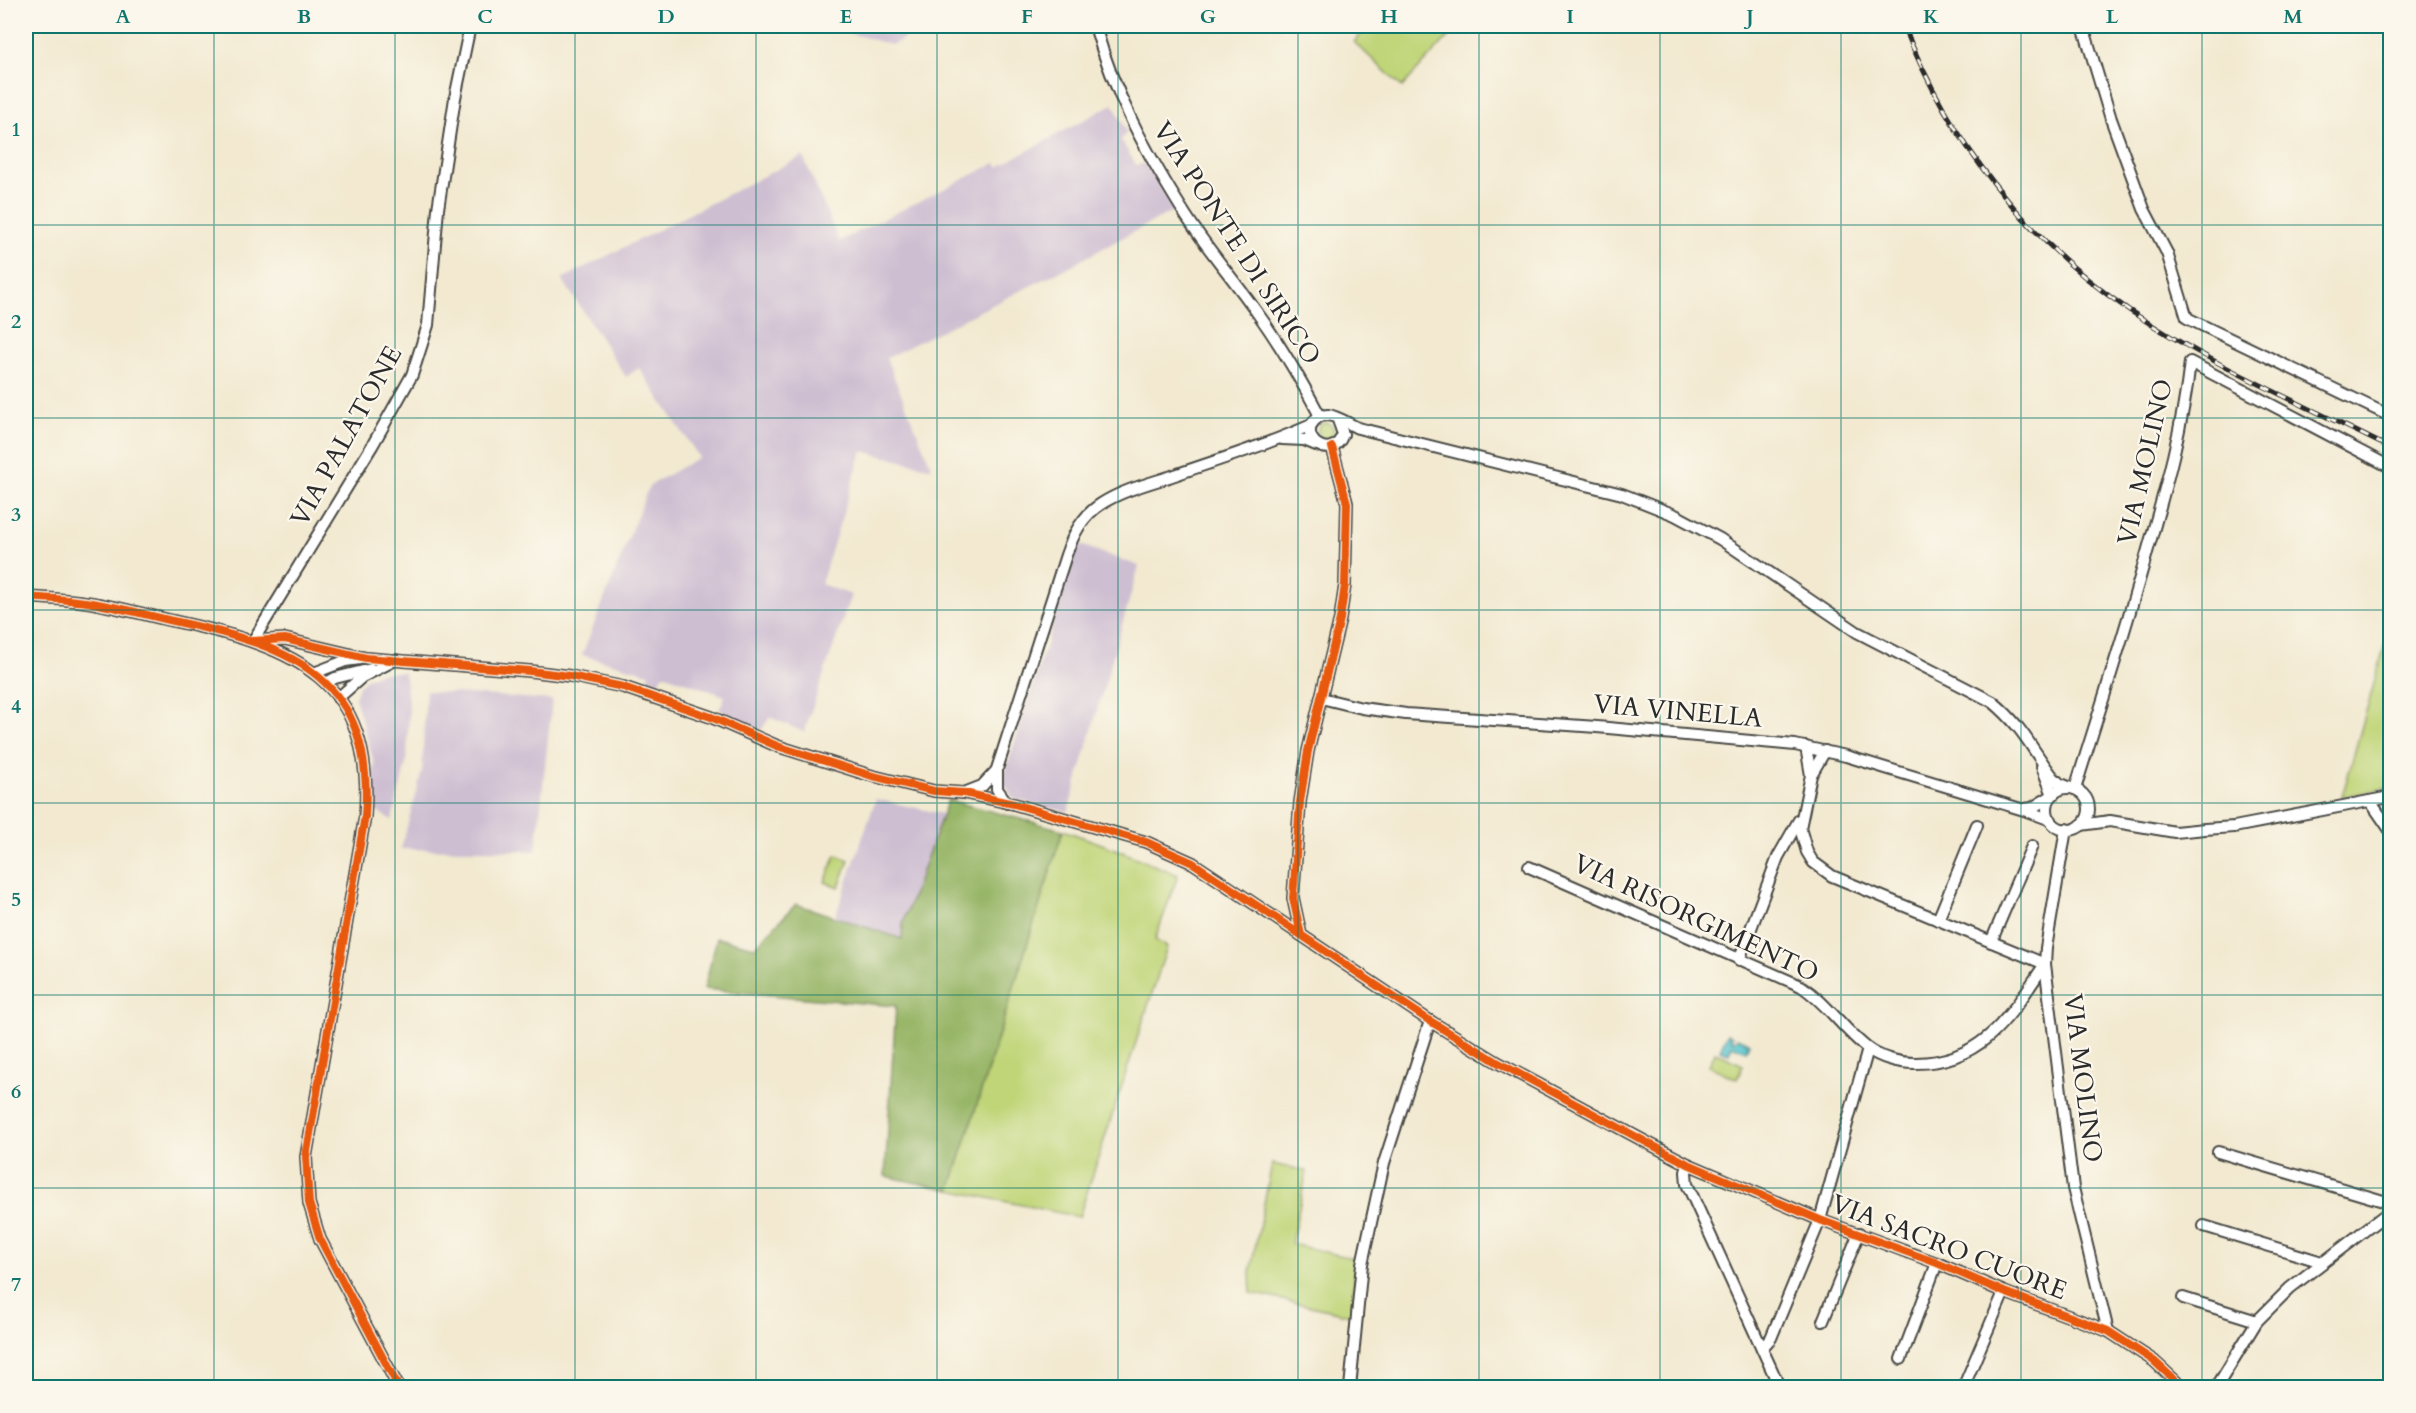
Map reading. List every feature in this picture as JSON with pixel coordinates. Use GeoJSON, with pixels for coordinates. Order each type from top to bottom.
{"type":"FeatureCollection","features":[{"type":"Feature","properties":{"kind":"street","name":"VIA PALATONE"},"geometry":{"type":"LineString","coordinates":[[253,641],[372,446],[412,375],[428,325],[438,208],[455,98],[470,26]]}},
{"type":"Feature","properties":{"kind":"street","name":"VIA PONTE DI SIRICO"},"geometry":{"type":"LineString","coordinates":[[1095,26],[1113,83],[1146,151],[1183,211],[1258,314],[1293,368],[1320,416]]}},
{"type":"Feature","properties":{"kind":"street"},"geometry":{"type":"LineString","coordinates":[[2083,26],[2111,119],[2144,209],[2167,253],[2187,318],[2391,416]]}},
{"type":"Feature","properties":{"kind":"street","name":"VIA MOLINO"},"geometry":{"type":"LineString","coordinates":[[2073,788],[2133,603],[2174,458],[2185,408],[2190,362],[2391,467]]}},
{"type":"Feature","properties":{"kind":"street"},"geometry":{"type":"LineString","coordinates":[[1007,803],[997,789],[997,769],[1066,555],[1074,534],[1086,518],[1102,504],[1129,491],[1282,438],[1311,425],[1320,416],[1329,415],[1370,431],[1622,494],[1690,522],[1720,539],[1857,632],[1976,691],[1993,702],[2024,732],[2059,783],[2084,794],[2105,815],[2119,822]]}},
{"type":"Feature","properties":{"kind":"street"},"geometry":{"type":"LineString","coordinates":[[1301,935],[1293,898],[1294,852],[1308,751],[1340,619],[1345,585],[1347,503],[1336,443],[1342,428],[1338,420]]}},
{"type":"Feature","properties":{"kind":"street"},"geometry":{"type":"LineString","coordinates":[[1311,425],[1311,438],[1318,446]]}},
{"type":"Feature","properties":{"kind":"street"},"geometry":{"type":"LineString","coordinates":[[1282,438],[1304,440],[1318,446],[1336,443],[1370,431]]}},
{"type":"Feature","properties":{"kind":"street"},"geometry":{"type":"LineString","coordinates":[[26,597],[96,603],[210,628],[276,650],[326,683],[338,698],[357,732],[364,753],[366,799],[306,1157],[309,1203],[320,1239],[399,1388]]}},
{"type":"Feature","properties":{"kind":"street"},"geometry":{"type":"LineString","coordinates":[[253,641],[285,639],[366,658]]}},
{"type":"Feature","properties":{"kind":"street"},"geometry":{"type":"LineString","coordinates":[[314,673],[345,661],[366,658]]}},
{"type":"Feature","properties":{"kind":"street","name":"VIA SACRO CUORE"},"geometry":{"type":"LineString","coordinates":[[366,658],[540,672],[623,687],[711,717],[777,746],[869,775],[934,791],[984,797],[1146,842],[1193,863],[1430,1021],[1554,1094],[1688,1164],[1820,1220],[1937,1263],[2004,1292],[2108,1331],[2154,1361],[2183,1388]]}},
{"type":"Feature","properties":{"kind":"street"},"geometry":{"type":"LineString","coordinates":[[338,698],[362,677],[397,659]]}},
{"type":"Feature","properties":{"kind":"street"},"geometry":{"type":"LineString","coordinates":[[326,683],[357,671],[378,668]]}},
{"type":"Feature","properties":{"kind":"street","name":"VIA VINELLA"},"geometry":{"type":"LineString","coordinates":[[1321,698],[1362,708],[1406,714],[1739,739],[1806,747],[2024,810],[2051,820]]}},
{"type":"Feature","properties":{"kind":"street"},"geometry":{"type":"LineString","coordinates":[[1806,747],[1811,775]]}},
{"type":"Feature","properties":{"kind":"street"},"geometry":{"type":"LineString","coordinates":[[2036,750],[2053,795],[2048,807],[2051,820],[2066,829],[2102,821],[2158,830],[2185,831],[2234,826],[2370,801],[2389,800]]}},
{"type":"Feature","properties":{"kind":"street"},"geometry":{"type":"LineString","coordinates":[[1825,751],[1811,775],[1800,828],[1807,852],[1821,870],[2045,964]]}},
{"type":"Feature","properties":{"kind":"street"},"geometry":{"type":"LineString","coordinates":[[964,793],[982,786],[997,769]]}},
{"type":"Feature","properties":{"kind":"street"},"geometry":{"type":"LineString","coordinates":[[982,786],[984,797],[997,789]]}},
{"type":"Feature","properties":{"kind":"street"},"geometry":{"type":"LineString","coordinates":[[2024,810],[2032,808],[2058,790],[2073,788]]}},
{"type":"Feature","properties":{"kind":"street"},"geometry":{"type":"LineString","coordinates":[[2081,825],[2089,814],[2088,800]]}},
{"type":"Feature","properties":{"kind":"street"},"geometry":{"type":"LineString","coordinates":[[2370,801],[2391,830]]}},
{"type":"Feature","properties":{"kind":"street"},"geometry":{"type":"LineString","coordinates":[[1739,960],[1778,857],[1801,818]]}},
{"type":"Feature","properties":{"kind":"street"},"geometry":{"type":"LineString","coordinates":[[1938,920],[1977,825]]}},
{"type":"Feature","properties":{"kind":"street","name":"VIA MOLINO"},"geometry":{"type":"LineString","coordinates":[[2066,829],[2045,964],[2073,1188],[2108,1331]]}},
{"type":"Feature","properties":{"kind":"street"},"geometry":{"type":"LineString","coordinates":[[1991,942],[2032,846]]}},
{"type":"Feature","properties":{"kind":"street","name":"VIA RISORGIMENTO"},"geometry":{"type":"LineString","coordinates":[[1529,867],[1801,986],[1816,996],[1868,1049],[1903,1063],[1925,1064],[1958,1057],[1989,1037],[2045,964]]}},
{"type":"Feature","properties":{"kind":"street"},"geometry":{"type":"LineString","coordinates":[[1350,1388],[1364,1253],[1384,1163],[1430,1021]]}},
{"type":"Feature","properties":{"kind":"street"},"geometry":{"type":"LineString","coordinates":[[1762,1348],[1771,1338],[1820,1220],[1868,1049]]}},
{"type":"Feature","properties":{"kind":"street"},"geometry":{"type":"LineString","coordinates":[[2218,1152],[2391,1203]]}},
{"type":"Feature","properties":{"kind":"street"},"geometry":{"type":"LineString","coordinates":[[1688,1164],[1686,1172],[1688,1184],[1780,1388]]}},
{"type":"Feature","properties":{"kind":"street"},"geometry":{"type":"LineString","coordinates":[[2216,1388],[2257,1321],[2290,1288],[2391,1211]]}},
{"type":"Feature","properties":{"kind":"street"},"geometry":{"type":"LineString","coordinates":[[2204,1226],[2322,1262]]}},
{"type":"Feature","properties":{"kind":"street"},"geometry":{"type":"LineString","coordinates":[[1823,1321],[1859,1233]]}},
{"type":"Feature","properties":{"kind":"street"},"geometry":{"type":"LineString","coordinates":[[1901,1359],[1937,1263]]}},
{"type":"Feature","properties":{"kind":"street"},"geometry":{"type":"LineString","coordinates":[[1963,1388],[2004,1292]]}},
{"type":"Feature","properties":{"kind":"street"},"geometry":{"type":"LineString","coordinates":[[2182,1298],[2257,1321]]}},
{"type":"Feature","properties":{"kind":"shaded area"},"geometry":{"type":"Polygon","coordinates":[[[824,26],[925,26],[892,45],[824,26]]]}},
{"type":"Feature","properties":{"kind":"shaded area"},"geometry":{"type":"Polygon","coordinates":[[[1113,104],[1127,132],[1121,140],[1136,165],[1146,163],[1174,210],[1072,265],[886,358],[932,468],[862,451],[821,584],[851,595],[804,732],[770,717],[761,730],[719,710],[725,696],[663,674],[657,689],[646,685],[649,673],[582,655],[649,486],[699,457],[639,368],[626,377],[562,279],[803,156],[839,241],[996,163],[998,167],[1113,104]]]}},
{"type":"Feature","properties":{"kind":"shaded area"},"geometry":{"type":"Polygon","coordinates":[[[1078,544],[1139,566],[1068,812],[1013,799],[1005,784],[1005,773],[1078,544]]]}},
{"type":"Feature","properties":{"kind":"shaded area"},"geometry":{"type":"Polygon","coordinates":[[[404,672],[409,709],[407,759],[392,820],[373,809],[374,762],[355,698],[359,686],[367,678],[380,673],[404,672]]]}},
{"type":"Feature","properties":{"kind":"shaded area"},"geometry":{"type":"Polygon","coordinates":[[[426,691],[552,700],[536,851],[401,849],[422,771],[426,691]]]}},
{"type":"Feature","properties":{"kind":"shaded area"},"geometry":{"type":"Polygon","coordinates":[[[876,799],[943,814],[903,923],[902,939],[835,917],[876,799]]]}},
{"type":"Feature","properties":{"kind":"green space"},"geometry":{"type":"Polygon","coordinates":[[[1368,26],[1458,26],[1402,87],[1354,42],[1368,26]]]}},
{"type":"Feature","properties":{"kind":"green space"},"geometry":{"type":"Polygon","coordinates":[[[1323,423],[1329,423],[1334,431],[1332,437],[1323,439],[1318,434],[1318,428],[1323,423]]]}},
{"type":"Feature","properties":{"kind":"green space"},"geometry":{"type":"Polygon","coordinates":[[[2390,627],[2390,787],[2342,797],[2390,627]]]}},
{"type":"Feature","properties":{"kind":"green space"},"geometry":{"type":"Polygon","coordinates":[[[948,800],[1063,830],[950,1190],[885,1176],[896,1006],[704,989],[717,938],[755,947],[796,904],[902,939],[903,923],[948,800]]]}},
{"type":"Feature","properties":{"kind":"green space"},"geometry":{"type":"Polygon","coordinates":[[[1063,830],[1178,875],[1155,940],[1167,947],[1079,1217],[950,1190],[1063,830]]]}},
{"type":"Feature","properties":{"kind":"green space"},"geometry":{"type":"Polygon","coordinates":[[[836,855],[849,860],[839,887],[825,882],[836,855]]]}},
{"type":"Feature","properties":{"kind":"green space"},"geometry":{"type":"Polygon","coordinates":[[[1715,1052],[1743,1065],[1737,1079],[1709,1066],[1715,1052]]]}},
{"type":"Feature","properties":{"kind":"green space"},"geometry":{"type":"Polygon","coordinates":[[[1272,1164],[1307,1171],[1291,1244],[1356,1259],[1351,1315],[1251,1293],[1250,1273],[1272,1164]]]}},
{"type":"Feature","properties":{"kind":"water"},"geometry":{"type":"Polygon","coordinates":[[[1727,1034],[1732,1036],[1731,1040],[1735,1041],[1737,1038],[1749,1043],[1746,1051],[1732,1045],[1729,1053],[1720,1050],[1727,1034]]]}},
{"type":"Feature","properties":{"kind":"railway"},"geometry":{"type":"LineString","coordinates":[[1904,26],[1922,68],[1968,148],[1995,185],[2057,253],[2129,310],[2192,349],[2390,448]]}},
{"type":"Feature","properties":{"kind":"cycle path"},"geometry":{"type":"LineString","coordinates":[[1332,447],[1347,503],[1345,585],[1340,619],[1308,751],[1300,802],[1293,898],[1301,935],[1430,1021],[1497,1062],[1688,1164],[1820,1220],[1937,1263],[2004,1292],[2108,1331],[2154,1361],[2183,1388]]}},
{"type":"Feature","properties":{"kind":"cycle path"},"geometry":{"type":"LineString","coordinates":[[26,597],[80,601],[108,606],[220,632],[258,644],[291,658],[319,677],[341,701],[356,731],[365,769],[365,816],[306,1157],[309,1203],[320,1239],[399,1388]]}},
{"type":"Feature","properties":{"kind":"cycle path"},"geometry":{"type":"LineString","coordinates":[[253,641],[285,639],[366,658],[530,671],[570,676],[623,687],[711,717],[777,746],[869,775],[934,791],[964,793],[1014,804],[1146,842],[1193,863],[1301,935]]}}]}
